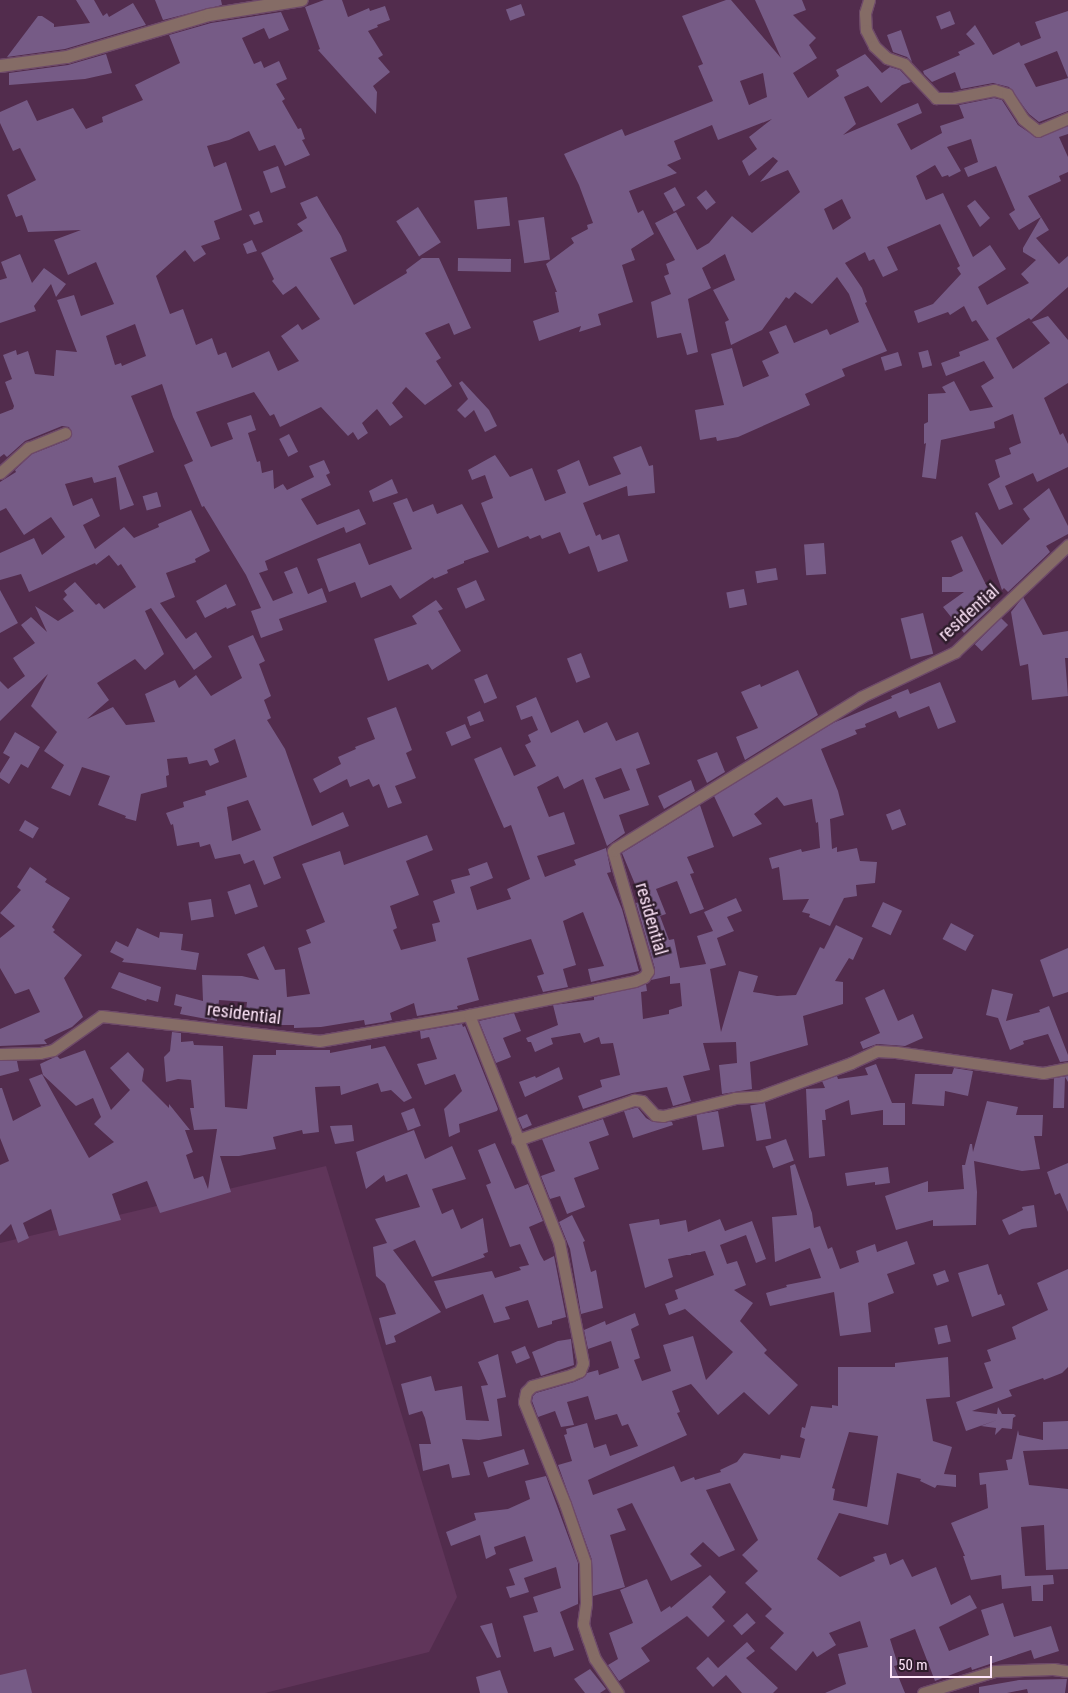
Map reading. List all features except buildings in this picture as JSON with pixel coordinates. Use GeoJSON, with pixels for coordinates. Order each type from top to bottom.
{"type":"FeatureCollection","features":[{"type":"Feature","properties":{"kind":"street"},"geometry":{"type":"LineString","coordinates":[[0,66],[67,57],[209,15],[302,0]]}},
{"type":"Feature","properties":{"kind":"street"},"geometry":{"type":"LineString","coordinates":[[869,0],[865,13],[866,30],[874,46],[887,58],[904,64],[936,98],[953,98],[994,90],[1007,94],[1022,118],[1038,132],[1068,118]]}},
{"type":"Feature","properties":{"kind":"street"},"geometry":{"type":"LineString","coordinates":[[0,473],[28,448],[65,433]]}},
{"type":"Feature","properties":{"kind":"street","name":"residential"},"geometry":{"type":"LineString","coordinates":[[0,1054],[40,1053],[53,1050],[101,1016],[320,1042],[635,982],[644,977],[648,971],[613,851],[861,697],[956,652],[1068,545]]}},
{"type":"Feature","properties":{"kind":"street"},"geometry":{"type":"LineString","coordinates":[[469,1015],[559,1242],[584,1362],[580,1371],[532,1386],[526,1392],[524,1402],[565,1504],[585,1562],[586,1603],[583,1624],[595,1659],[618,1693]]}},
{"type":"Feature","properties":{"kind":"street"},"geometry":{"type":"LineString","coordinates":[[517,1140],[634,1100],[642,1101],[655,1115],[663,1116],[734,1098],[761,1096],[851,1064],[877,1052],[896,1052],[1043,1073],[1068,1068]]}},
{"type":"Feature","properties":{"kind":"street"},"geometry":{"type":"LineString","coordinates":[[923,1693],[995,1671],[1053,1669],[1068,1671]]}},
{"type":"Feature","properties":{"kind":"shaded area"},"geometry":{"type":"Polygon","coordinates":[[[326,1166],[457,1597],[429,1652],[265,1693],[0,1693],[0,1243],[326,1166]]]}}]}
